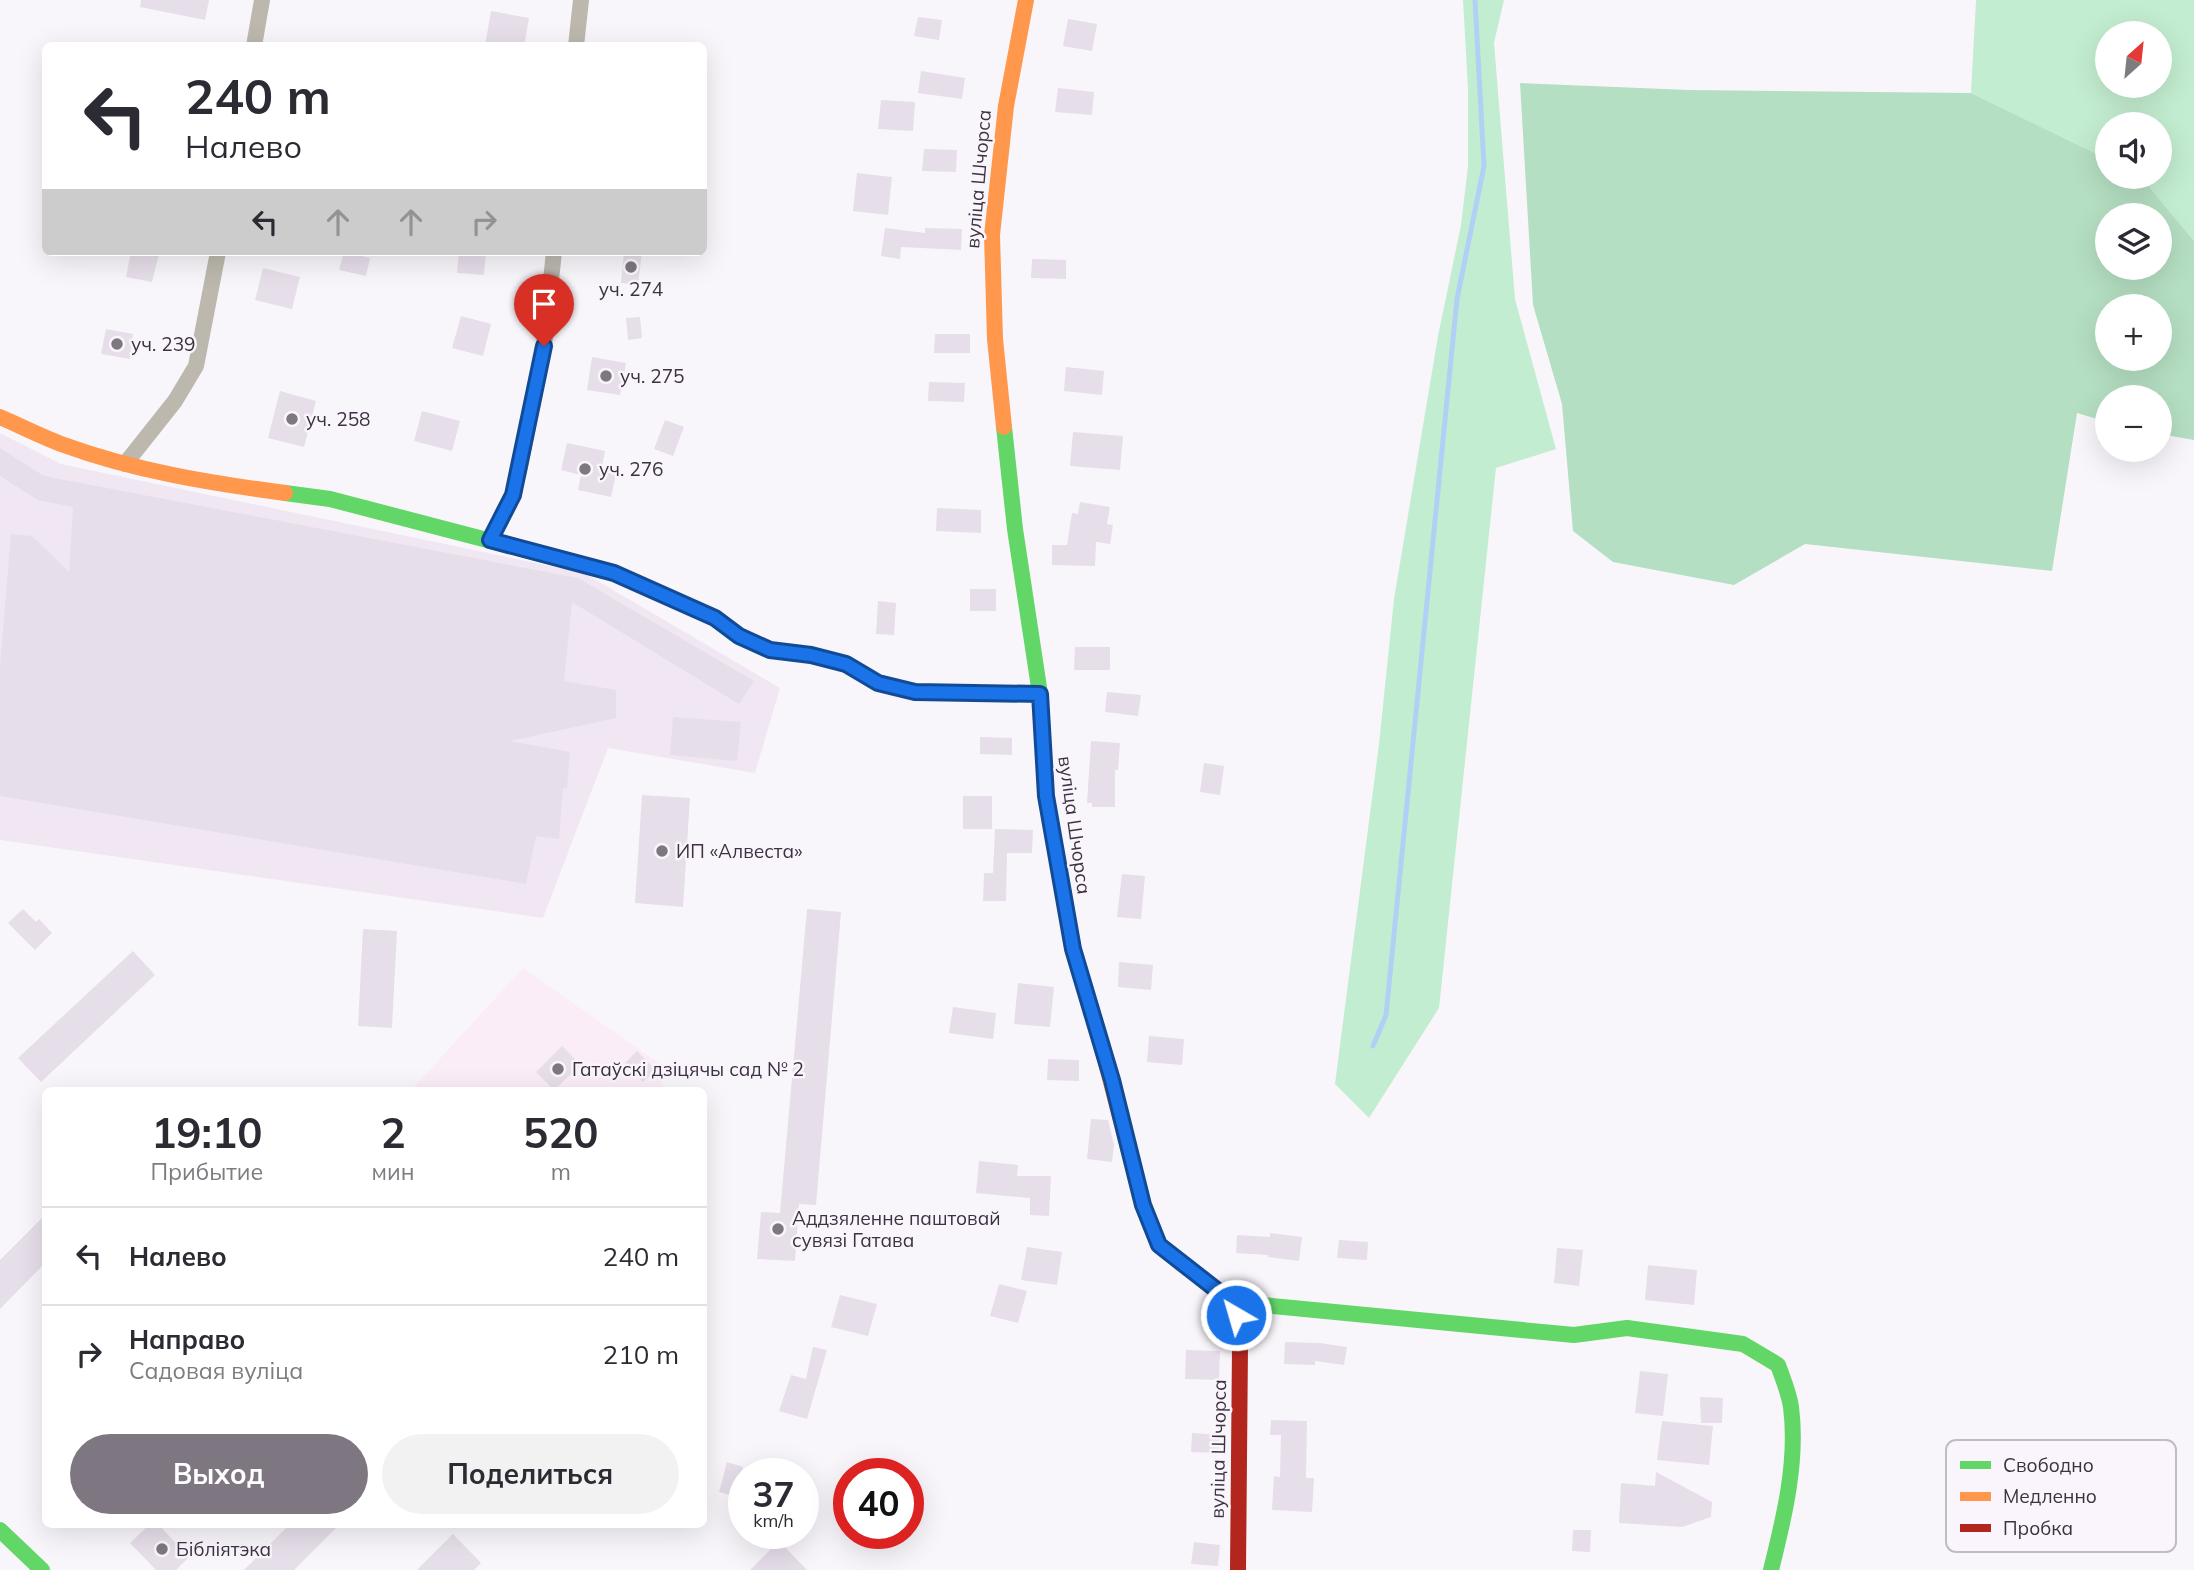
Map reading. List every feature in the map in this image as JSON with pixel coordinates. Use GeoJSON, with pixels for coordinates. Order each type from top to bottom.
{"type":"FeatureCollection","features":[{"type":"Feature","properties":{"kind":"street"},"geometry":{"type":"LineString","coordinates":[[255,42],[262,0]]}},
{"type":"Feature","properties":{"kind":"street"},"geometry":{"type":"LineString","coordinates":[[577,42],[582,0]]}},
{"type":"Feature","properties":{"kind":"street","name":"вуліца Шчорса"},"geometry":{"type":"LineString","coordinates":[[1026,0],[1006,106],[992,234],[995,339],[1016,529],[1040,694],[1046,796],[1073,949],[1112,1080],[1143,1205],[1159,1245],[1232,1302],[1240,1346],[1238,1570]]}},
{"type":"Feature","properties":{"kind":"street"},"geometry":{"type":"LineString","coordinates":[[125,464],[175,401],[196,366],[217,256]]}},
{"type":"Feature","properties":{"kind":"street"},"geometry":{"type":"LineString","coordinates":[[490,540],[513,495],[520,467],[544,346],[554,256]]}},
{"type":"Feature","properties":{"kind":"street"},"geometry":{"type":"LineString","coordinates":[[0,417],[63,445],[125,464],[217,484],[330,499],[614,573],[715,618],[739,636],[770,650],[811,655],[846,664],[878,683],[915,692],[1040,694]]}},
{"type":"Feature","properties":{"kind":"street"},"geometry":{"type":"LineString","coordinates":[[1232,1302],[1574,1335],[1628,1328],[1743,1344],[1777,1365],[1791,1405],[1790,1461],[1781,1533],[1770,1570]]}},
{"type":"Feature","properties":{"kind":"street"},"geometry":{"type":"LineString","coordinates":[[0,1530],[42,1570]]}},
{"type":"Feature","properties":{"kind":"shaded area"},"geometry":{"type":"Polygon","coordinates":[[[0,433],[61,464],[584,573],[780,688],[755,773],[608,748],[543,918],[0,840],[0,433]]]}},
{"type":"Feature","properties":{"kind":"shaded area"},"geometry":{"type":"Polygon","coordinates":[[[523,968],[663,1066],[662,1087],[414,1087],[523,968]]]}},
{"type":"Feature","properties":{"kind":"green space"},"geometry":{"type":"Polygon","coordinates":[[[1463,0],[1504,0],[1494,43],[1515,299],[1556,449],[1496,468],[1439,1008],[1369,1118],[1335,1084],[1379,744],[1394,599],[1438,336],[1461,225],[1468,166],[1468,89],[1463,0]]]}},
{"type":"Feature","properties":{"kind":"green space"},"geometry":{"type":"Polygon","coordinates":[[[1976,0],[2194,0],[2194,241],[2172,214],[2172,203],[2163,203],[2151,189],[2172,189],[2172,112],[2095,112],[2095,153],[1971,93],[1976,0]]]}},
{"type":"Feature","properties":{"kind":"green space"},"geometry":{"type":"Polygon","coordinates":[[[1520,83],[1689,90],[1971,93],[2095,153],[2095,189],[2151,189],[2163,203],[2095,203],[2095,280],[2172,280],[2172,214],[2194,241],[2194,440],[2172,436],[2172,385],[2095,385],[2095,418],[2077,413],[2052,571],[1805,544],[1734,585],[1613,562],[1573,531],[1562,404],[1533,305],[1520,83]]]}},
{"type":"Feature","properties":{"kind":"building"},"geometry":{"type":"Polygon","coordinates":[[[141,0],[209,0],[205,20],[140,7],[141,0]]]}},
{"type":"Feature","properties":{"kind":"building"},"geometry":{"type":"Polygon","coordinates":[[[491,11],[529,18],[525,42],[486,42],[491,11]]]}},
{"type":"Feature","properties":{"kind":"building"},"geometry":{"type":"Polygon","coordinates":[[[918,17],[942,20],[939,40],[914,36],[918,17]]]}},
{"type":"Feature","properties":{"kind":"building"},"geometry":{"type":"Polygon","coordinates":[[[1068,19],[1097,24],[1092,51],[1063,46],[1068,19]]]}},
{"type":"Feature","properties":{"kind":"building"},"geometry":{"type":"Polygon","coordinates":[[[921,71],[965,78],[962,99],[918,93],[921,71]]]}},
{"type":"Feature","properties":{"kind":"building"},"geometry":{"type":"Polygon","coordinates":[[[1058,88],[1094,92],[1092,115],[1055,112],[1058,88]]]}},
{"type":"Feature","properties":{"kind":"building"},"geometry":{"type":"Polygon","coordinates":[[[881,100],[915,102],[913,131],[878,129],[881,100]]]}},
{"type":"Feature","properties":{"kind":"building"},"geometry":{"type":"Polygon","coordinates":[[[924,149],[957,150],[956,172],[922,171],[924,149]]]}},
{"type":"Feature","properties":{"kind":"building"},"geometry":{"type":"Polygon","coordinates":[[[857,173],[892,177],[888,215],[853,211],[857,173]]]}},
{"type":"Feature","properties":{"kind":"building"},"geometry":{"type":"Polygon","coordinates":[[[885,228],[925,233],[925,228],[962,229],[961,250],[901,247],[900,259],[881,256],[885,228]]]}},
{"type":"Feature","properties":{"kind":"building"},"geometry":{"type":"Polygon","coordinates":[[[130,256],[158,256],[152,282],[126,277],[130,256]]]}},
{"type":"Feature","properties":{"kind":"building"},"geometry":{"type":"Polygon","coordinates":[[[343,256],[370,258],[366,276],[339,270],[343,256]]]}},
{"type":"Feature","properties":{"kind":"building"},"geometry":{"type":"Polygon","coordinates":[[[459,256],[486,256],[484,275],[457,273],[459,256]]]}},
{"type":"Feature","properties":{"kind":"building","name":"уч. 274"},"geometry":{"type":"Polygon","coordinates":[[[624,256],[642,256],[638,285],[621,283],[624,256]]]}},
{"type":"Feature","properties":{"kind":"building"},"geometry":{"type":"Polygon","coordinates":[[[1032,259],[1066,260],[1066,279],[1031,278],[1032,259]]]}},
{"type":"Feature","properties":{"kind":"building"},"geometry":{"type":"Polygon","coordinates":[[[263,268],[300,277],[292,309],[255,300],[263,268]]]}},
{"type":"Feature","properties":{"kind":"building"},"geometry":{"type":"Polygon","coordinates":[[[461,316],[491,324],[483,356],[452,348],[461,316]]]}},
{"type":"Feature","properties":{"kind":"building"},"geometry":{"type":"Polygon","coordinates":[[[640,317],[642,338],[628,340],[626,318],[640,317]]]}},
{"type":"Feature","properties":{"kind":"building","name":"уч. 239"},"geometry":{"type":"Polygon","coordinates":[[[106,329],[133,334],[130,359],[101,354],[106,329]]]}},
{"type":"Feature","properties":{"kind":"building"},"geometry":{"type":"Polygon","coordinates":[[[935,334],[970,334],[970,353],[934,353],[935,334]]]}},
{"type":"Feature","properties":{"kind":"building","name":"уч. 275"},"geometry":{"type":"Polygon","coordinates":[[[592,357],[626,363],[620,395],[587,390],[592,357]]]}},
{"type":"Feature","properties":{"kind":"building"},"geometry":{"type":"Polygon","coordinates":[[[1066,367],[1104,371],[1102,395],[1064,391],[1066,367]]]}},
{"type":"Feature","properties":{"kind":"building"},"geometry":{"type":"Polygon","coordinates":[[[929,382],[965,383],[964,402],[928,401],[929,382]]]}},
{"type":"Feature","properties":{"kind":"building","name":"уч. 258"},"geometry":{"type":"Polygon","coordinates":[[[280,391],[316,401],[304,447],[268,438],[280,391]]]}},
{"type":"Feature","properties":{"kind":"building"},"geometry":{"type":"Polygon","coordinates":[[[422,411],[460,421],[452,451],[414,441],[422,411]]]}},
{"type":"Feature","properties":{"kind":"building"},"geometry":{"type":"Polygon","coordinates":[[[665,420],[684,427],[673,456],[654,449],[665,420]]]}},
{"type":"Feature","properties":{"kind":"building"},"geometry":{"type":"Polygon","coordinates":[[[1073,432],[1123,436],[1120,470],[1070,466],[1073,432]]]}},
{"type":"Feature","properties":{"kind":"building","name":"уч. 276"},"geometry":{"type":"Polygon","coordinates":[[[567,443],[605,451],[602,467],[617,470],[611,497],[578,490],[581,475],[561,470],[567,443]]]}},
{"type":"Feature","properties":{"kind":"building"},"geometry":{"type":"Polygon","coordinates":[[[0,448],[44,476],[578,578],[754,681],[739,704],[572,602],[564,681],[616,690],[616,718],[510,741],[570,752],[567,788],[563,788],[559,839],[536,836],[526,884],[0,796],[0,666],[11,534],[32,536],[69,572],[73,507],[38,500],[0,476],[0,448]]]}},
{"type":"Feature","properties":{"kind":"building"},"geometry":{"type":"Polygon","coordinates":[[[1080,502],[1110,507],[1107,524],[1113,525],[1110,544],[1096,542],[1095,566],[1052,565],[1052,545],[1067,545],[1072,513],[1078,514],[1080,502]]]}},
{"type":"Feature","properties":{"kind":"building"},"geometry":{"type":"Polygon","coordinates":[[[937,508],[981,510],[981,533],[936,531],[937,508]]]}},
{"type":"Feature","properties":{"kind":"building"},"geometry":{"type":"Polygon","coordinates":[[[970,589],[996,589],[996,611],[970,611],[970,589]]]}},
{"type":"Feature","properties":{"kind":"building"},"geometry":{"type":"Polygon","coordinates":[[[878,601],[896,603],[894,635],[876,634],[878,601]]]}},
{"type":"Feature","properties":{"kind":"building"},"geometry":{"type":"Polygon","coordinates":[[[1075,647],[1110,647],[1110,670],[1074,670],[1075,647]]]}},
{"type":"Feature","properties":{"kind":"building"},"geometry":{"type":"Polygon","coordinates":[[[1107,692],[1141,695],[1138,716],[1105,712],[1107,692]]]}},
{"type":"Feature","properties":{"kind":"building"},"geometry":{"type":"Polygon","coordinates":[[[673,717],[741,722],[737,761],[670,755],[673,717]]]}},
{"type":"Feature","properties":{"kind":"building"},"geometry":{"type":"Polygon","coordinates":[[[980,737],[1012,738],[1012,755],[980,754],[980,737]]]}},
{"type":"Feature","properties":{"kind":"building"},"geometry":{"type":"Polygon","coordinates":[[[1091,741],[1120,743],[1118,770],[1115,770],[1115,807],[1092,807],[1092,803],[1087,803],[1091,741]]]}},
{"type":"Feature","properties":{"kind":"building"},"geometry":{"type":"Polygon","coordinates":[[[1204,763],[1224,766],[1220,795],[1200,792],[1204,763]]]}},
{"type":"Feature","properties":{"kind":"building","name":"ИП «Алвеста»"},"geometry":{"type":"Polygon","coordinates":[[[642,795],[690,798],[683,907],[635,903],[642,795]]]}},
{"type":"Feature","properties":{"kind":"building"},"geometry":{"type":"Polygon","coordinates":[[[963,796],[992,796],[992,829],[963,829],[963,796]]]}},
{"type":"Feature","properties":{"kind":"building"},"geometry":{"type":"Polygon","coordinates":[[[995,829],[1033,830],[1032,853],[1007,853],[1006,901],[983,901],[984,873],[993,873],[995,829]]]}},
{"type":"Feature","properties":{"kind":"building"},"geometry":{"type":"Polygon","coordinates":[[[1122,874],[1145,876],[1141,919],[1117,917],[1122,874]]]}},
{"type":"Feature","properties":{"kind":"building"},"geometry":{"type":"Polygon","coordinates":[[[23,909],[36,922],[39,919],[52,933],[35,950],[8,923],[23,909]]]}},
{"type":"Feature","properties":{"kind":"building"},"geometry":{"type":"Polygon","coordinates":[[[807,909],[841,912],[816,1205],[799,1204],[795,1261],[757,1259],[761,1212],[780,1213],[807,909]]]}},
{"type":"Feature","properties":{"kind":"building"},"geometry":{"type":"Polygon","coordinates":[[[363,929],[397,931],[392,1028],[358,1026],[363,929]]]}},
{"type":"Feature","properties":{"kind":"building"},"geometry":{"type":"Polygon","coordinates":[[[133,951],[155,975],[41,1082],[18,1058],[133,951]]]}},
{"type":"Feature","properties":{"kind":"building"},"geometry":{"type":"Polygon","coordinates":[[[1119,962],[1153,965],[1151,990],[1118,987],[1119,962]]]}},
{"type":"Feature","properties":{"kind":"building"},"geometry":{"type":"Polygon","coordinates":[[[1018,983],[1054,987],[1050,1027],[1014,1024],[1018,983]]]}},
{"type":"Feature","properties":{"kind":"building"},"geometry":{"type":"Polygon","coordinates":[[[953,1007],[996,1013],[993,1039],[949,1033],[953,1007]]]}},
{"type":"Feature","properties":{"kind":"building"},"geometry":{"type":"Polygon","coordinates":[[[1149,1036],[1184,1039],[1182,1065],[1147,1062],[1149,1036]]]}},
{"type":"Feature","properties":{"kind":"building","name":"Гатаўскі дзіцячы сад № 2"},"geometry":{"type":"Polygon","coordinates":[[[562,1046],[581,1065],[557,1087],[551,1087],[536,1072],[562,1046]]]}},
{"type":"Feature","properties":{"kind":"building"},"geometry":{"type":"Polygon","coordinates":[[[637,1051],[656,1070],[643,1082],[625,1063],[637,1051]]]}},
{"type":"Feature","properties":{"kind":"building"},"geometry":{"type":"Polygon","coordinates":[[[1048,1059],[1079,1060],[1079,1081],[1047,1080],[1048,1059]]]}},
{"type":"Feature","properties":{"kind":"building"},"geometry":{"type":"Polygon","coordinates":[[[1091,1119],[1108,1120],[1114,1145],[1112,1162],[1087,1159],[1091,1119]]]}},
{"type":"Feature","properties":{"kind":"building"},"geometry":{"type":"Polygon","coordinates":[[[979,1161],[1018,1165],[1017,1176],[1051,1176],[1049,1216],[1030,1215],[1030,1198],[976,1193],[979,1161]]]}},
{"type":"Feature","properties":{"kind":"building"},"geometry":{"type":"Polygon","coordinates":[[[42,1218],[42,1266],[0,1309],[0,1260],[42,1218]]]}},
{"type":"Feature","properties":{"kind":"building"},"geometry":{"type":"Polygon","coordinates":[[[1270,1233],[1302,1237],[1299,1261],[1236,1253],[1237,1235],[1270,1237],[1270,1233]]]}},
{"type":"Feature","properties":{"kind":"building"},"geometry":{"type":"Polygon","coordinates":[[[1339,1240],[1368,1242],[1367,1260],[1337,1258],[1339,1240]]]}},
{"type":"Feature","properties":{"kind":"building"},"geometry":{"type":"Polygon","coordinates":[[[1027,1247],[1062,1252],[1057,1285],[1021,1280],[1027,1247]]]}},
{"type":"Feature","properties":{"kind":"building"},"geometry":{"type":"Polygon","coordinates":[[[1557,1248],[1583,1250],[1579,1286],[1554,1283],[1557,1248]]]}},
{"type":"Feature","properties":{"kind":"building"},"geometry":{"type":"Polygon","coordinates":[[[1648,1265],[1697,1270],[1694,1305],[1645,1300],[1648,1265]]]}},
{"type":"Feature","properties":{"kind":"building"},"geometry":{"type":"Polygon","coordinates":[[[999,1284],[1027,1291],[1018,1323],[990,1316],[999,1284]]]}},
{"type":"Feature","properties":{"kind":"building"},"geometry":{"type":"Polygon","coordinates":[[[840,1295],[877,1304],[868,1336],[831,1327],[840,1295]]]}},
{"type":"Feature","properties":{"kind":"building"},"geometry":{"type":"Polygon","coordinates":[[[1285,1342],[1347,1347],[1344,1365],[1315,1361],[1315,1365],[1284,1364],[1285,1342]]]}},
{"type":"Feature","properties":{"kind":"building"},"geometry":{"type":"Polygon","coordinates":[[[813,1347],[827,1350],[807,1419],[779,1411],[791,1375],[806,1379],[813,1347]]]}},
{"type":"Feature","properties":{"kind":"building"},"geometry":{"type":"Polygon","coordinates":[[[1186,1350],[1220,1351],[1219,1380],[1185,1379],[1186,1350]]]}},
{"type":"Feature","properties":{"kind":"building"},"geometry":{"type":"Polygon","coordinates":[[[1640,1371],[1668,1374],[1663,1416],[1635,1413],[1640,1371]]]}},
{"type":"Feature","properties":{"kind":"building"},"geometry":{"type":"Polygon","coordinates":[[[1700,1397],[1723,1398],[1722,1423],[1701,1423],[1700,1397]]]}},
{"type":"Feature","properties":{"kind":"building"},"geometry":{"type":"Polygon","coordinates":[[[1271,1420],[1307,1421],[1306,1478],[1314,1478],[1312,1512],[1272,1510],[1274,1476],[1280,1477],[1281,1435],[1270,1435],[1271,1420]]]}},
{"type":"Feature","properties":{"kind":"building"},"geometry":{"type":"Polygon","coordinates":[[[1662,1421],[1713,1426],[1709,1465],[1657,1460],[1662,1421]]]}},
{"type":"Feature","properties":{"kind":"building"},"geometry":{"type":"Polygon","coordinates":[[[1192,1433],[1220,1435],[1219,1453],[1191,1452],[1192,1433]]]}},
{"type":"Feature","properties":{"kind":"building"},"geometry":{"type":"Polygon","coordinates":[[[727,1462],[728,1494],[719,1492],[727,1462]]]}},
{"type":"Feature","properties":{"kind":"building"},"geometry":{"type":"Polygon","coordinates":[[[1656,1472],[1712,1502],[1711,1517],[1682,1527],[1619,1523],[1621,1483],[1655,1486],[1656,1472]]]}},
{"type":"Feature","properties":{"kind":"building"},"geometry":{"type":"Polygon","coordinates":[[[146,1528],[162,1528],[189,1557],[176,1570],[156,1570],[130,1543],[146,1528]]]}},
{"type":"Feature","properties":{"kind":"building"},"geometry":{"type":"Polygon","coordinates":[[[286,1528],[336,1528],[294,1570],[244,1570],[286,1528]]]}},
{"type":"Feature","properties":{"kind":"building"},"geometry":{"type":"Polygon","coordinates":[[[1573,1530],[1591,1530],[1590,1552],[1572,1551],[1573,1530]]]}},
{"type":"Feature","properties":{"kind":"building"},"geometry":{"type":"Polygon","coordinates":[[[453,1534],[481,1563],[474,1570],[417,1570],[453,1534]]]}},
{"type":"Feature","properties":{"kind":"building"},"geometry":{"type":"Polygon","coordinates":[[[1194,1542],[1220,1545],[1218,1566],[1191,1564],[1194,1542]]]}},
{"type":"Feature","properties":{"kind":"building"},"geometry":{"type":"Polygon","coordinates":[[[771,1549],[787,1549],[807,1570],[750,1570],[771,1549]]]}},
{"type":"Feature","properties":{"kind":"waterway"},"geometry":{"type":"LineString","coordinates":[[1373,1046],[1386,1015],[1457,299],[1484,166],[1475,0]]}},
{"type":"Feature","properties":{"kind":"traffic: fast"},"geometry":{"type":"LineString","coordinates":[[1004,427],[1015,529],[1040,694],[1046,796],[1073,949],[1101,1044]]}},
{"type":"Feature","properties":{"kind":"traffic: fast"},"geometry":{"type":"LineString","coordinates":[[285,493],[330,499],[614,573],[715,618],[739,636],[770,650],[811,655],[846,664],[878,683],[897,688]]}},
{"type":"Feature","properties":{"kind":"traffic: fast"},"geometry":{"type":"LineString","coordinates":[[1232,1302],[1574,1335],[1627,1328],[1743,1344],[1778,1365],[1791,1407],[1791,1469],[1771,1570]]}},
{"type":"Feature","properties":{"kind":"traffic: fast"},"geometry":{"type":"LineString","coordinates":[[0,1530],[42,1570]]}},
{"type":"Feature","properties":{"kind":"traffic: slow"},"geometry":{"type":"LineString","coordinates":[[1004,427],[995,339],[992,235],[1006,106],[1026,0]]}},
{"type":"Feature","properties":{"kind":"traffic: slow"},"geometry":{"type":"LineString","coordinates":[[0,417],[56,442],[118,462],[201,480],[285,493]]}},
{"type":"Feature","properties":{"kind":"traffic: slow"},"geometry":{"type":"LineString","coordinates":[[1101,1044],[1143,1205],[1159,1245],[1232,1302],[1238,1333]]}},
{"type":"Feature","properties":{"kind":"traffic: jam"},"geometry":{"type":"LineString","coordinates":[[897,688],[915,692],[1040,694]]}},
{"type":"Feature","properties":{"kind":"traffic: jam"},"geometry":{"type":"LineString","coordinates":[[1238,1333],[1238,1570]]}},
{"type":"Feature","properties":{"kind":"place","name":"уч. 274"},"geometry":{"type":"Point","coordinates":[631,267]}},
{"type":"Feature","properties":{"kind":"place","name":"уч. 239"},"geometry":{"type":"Point","coordinates":[117,344]}},
{"type":"Feature","properties":{"kind":"place","name":"уч. 275"},"geometry":{"type":"Point","coordinates":[606,376]}},
{"type":"Feature","properties":{"kind":"place","name":"уч. 258"},"geometry":{"type":"Point","coordinates":[292,419]}},
{"type":"Feature","properties":{"kind":"place","name":"уч. 276"},"geometry":{"type":"Point","coordinates":[585,469]}},
{"type":"Feature","properties":{"kind":"place","name":"ИП «Алвеста»"},"geometry":{"type":"Point","coordinates":[662,851]}},
{"type":"Feature","properties":{"kind":"place","name":"Гатаўскі дзіцячы сад № 2"},"geometry":{"type":"Point","coordinates":[558,1069]}},
{"type":"Feature","properties":{"kind":"place","name":"Аддзяленне паштовай сувязі Гатава"},"geometry":{"type":"Point","coordinates":[778,1229]}},
{"type":"Feature","properties":{"kind":"place","name":"Бібліятэка"},"geometry":{"type":"Point","coordinates":[162,1549]}},
{"type":"Feature","properties":{"kind":"route"},"geometry":{"type":"LineString","coordinates":[[544,346],[513,495],[490,540],[614,573],[715,618],[739,636],[770,650],[811,655],[846,664],[878,683],[915,692],[1040,694],[1046,796],[1073,949],[1112,1080],[1143,1205],[1159,1245],[1232,1302],[1236,1315]]}}]}
